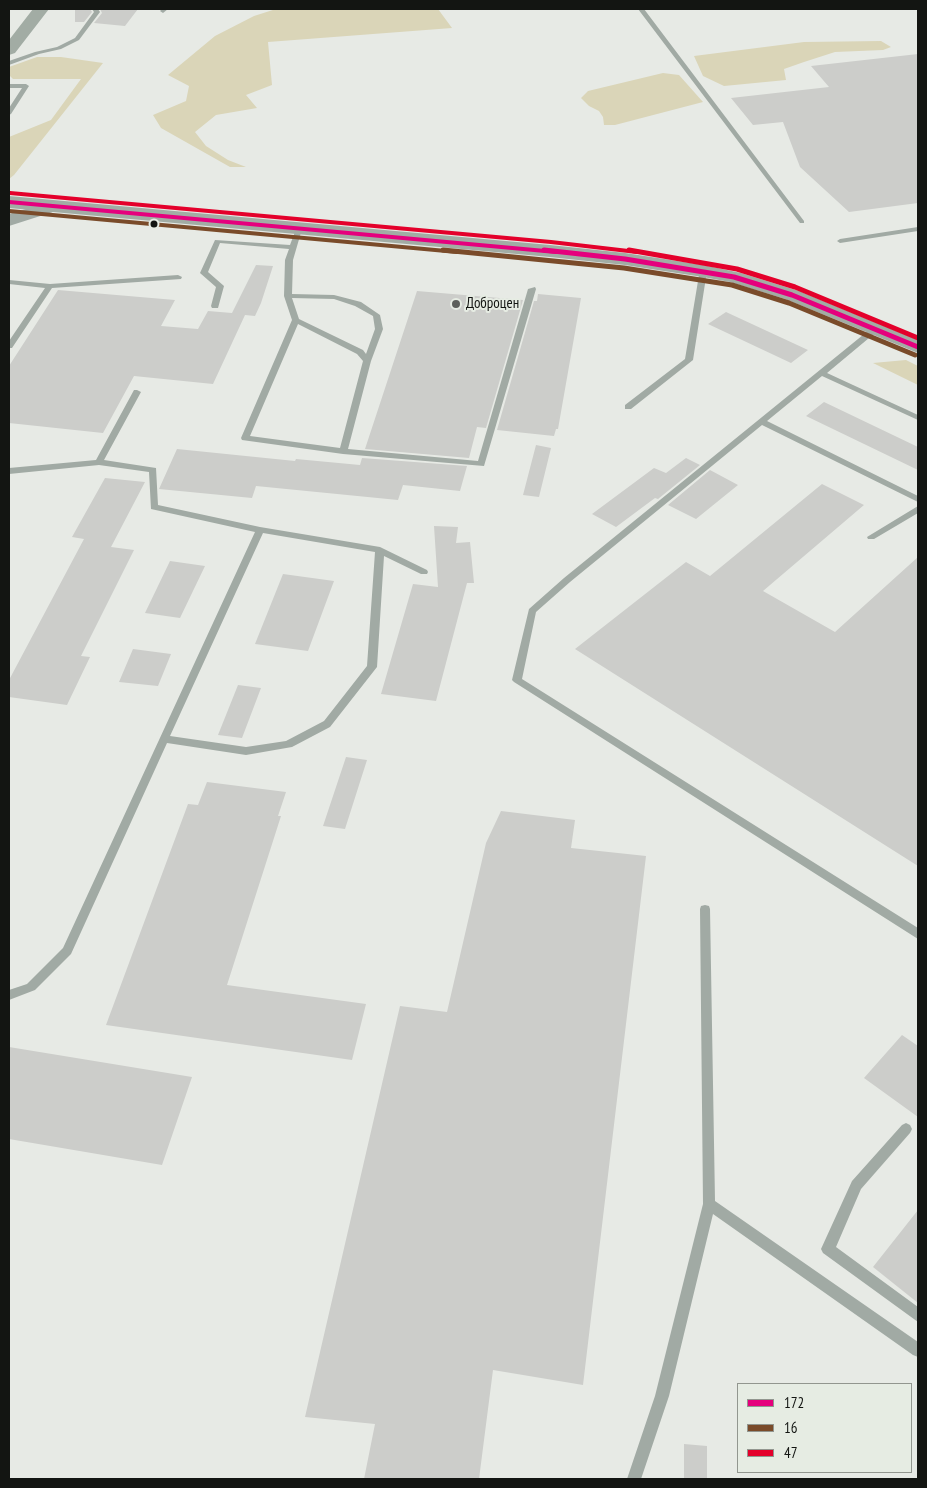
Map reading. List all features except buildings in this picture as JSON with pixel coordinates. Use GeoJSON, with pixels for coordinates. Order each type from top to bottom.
{"type":"FeatureCollection","features":[{"type":"Feature","properties":{"kind":"main road"},"geometry":{"type":"LineString","coordinates":[[9,50],[41,9]]}},
{"type":"Feature","properties":{"kind":"main road"},"geometry":{"type":"LineString","coordinates":[[12,201],[296,238],[550,251],[625,259],[703,271],[734,277],[792,295],[877,328],[918,347]]}},
{"type":"Feature","properties":{"kind":"street"},"geometry":{"type":"LineString","coordinates":[[9,221],[53,206]]}},
{"type":"Feature","properties":{"kind":"lane"},"geometry":{"type":"LineString","coordinates":[[9,63],[37,53],[59,48],[76,39],[97,12],[95,9]]}},
{"type":"Feature","properties":{"kind":"lane"},"geometry":{"type":"LineString","coordinates":[[640,9],[802,222]]}},
{"type":"Feature","properties":{"kind":"lane"},"geometry":{"type":"LineString","coordinates":[[9,86],[26,86],[9,113]]}},
{"type":"Feature","properties":{"kind":"lane"},"geometry":{"type":"LineString","coordinates":[[840,241],[918,229]]}},
{"type":"Feature","properties":{"kind":"lane"},"geometry":{"type":"LineString","coordinates":[[215,306],[220,286],[204,273],[217,241],[296,238],[289,260],[288,296],[296,320],[245,438],[343,451],[481,464],[532,289]]}},
{"type":"Feature","properties":{"kind":"lane"},"geometry":{"type":"LineString","coordinates":[[628,407],[689,360],[703,271]]}},
{"type":"Feature","properties":{"kind":"lane"},"geometry":{"type":"LineString","coordinates":[[9,282],[50,286],[178,277]]}},
{"type":"Feature","properties":{"kind":"lane"},"geometry":{"type":"LineString","coordinates":[[9,346],[50,286]]}},
{"type":"Feature","properties":{"kind":"lane"},"geometry":{"type":"LineString","coordinates":[[288,296],[334,297],[358,304],[376,315],[379,329],[367,361],[343,451]]}},
{"type":"Feature","properties":{"kind":"lane"},"geometry":{"type":"LineString","coordinates":[[296,320],[360,352],[367,361]]}},
{"type":"Feature","properties":{"kind":"lane"},"geometry":{"type":"LineString","coordinates":[[877,328],[567,580],[532,611],[517,680],[918,934]]}},
{"type":"Feature","properties":{"kind":"lane"},"geometry":{"type":"LineString","coordinates":[[821,373],[918,418]]}},
{"type":"Feature","properties":{"kind":"lane"},"geometry":{"type":"LineString","coordinates":[[99,462],[137,392]]}},
{"type":"Feature","properties":{"kind":"lane"},"geometry":{"type":"LineString","coordinates":[[762,422],[918,499]]}},
{"type":"Feature","properties":{"kind":"lane"},"geometry":{"type":"LineString","coordinates":[[9,472],[99,462],[153,470],[154,507],[260,530],[380,550],[424,572]]}},
{"type":"Feature","properties":{"kind":"lane"},"geometry":{"type":"LineString","coordinates":[[871,537],[918,509]]}},
{"type":"Feature","properties":{"kind":"lane"},"geometry":{"type":"LineString","coordinates":[[9,995],[31,987],[67,951],[260,530]]}},
{"type":"Feature","properties":{"kind":"lane"},"geometry":{"type":"LineString","coordinates":[[164,739],[246,751],[288,744],[327,724],[372,667],[380,550]]}},
{"type":"Feature","properties":{"kind":"lane"},"geometry":{"type":"LineString","coordinates":[[634,1479],[662,1396],[709,1204],[705,909]]}},
{"type":"Feature","properties":{"kind":"lane"},"geometry":{"type":"LineString","coordinates":[[906,1129],[856,1185],[828,1249],[918,1315]]}},
{"type":"Feature","properties":{"kind":"lane"},"geometry":{"type":"LineString","coordinates":[[709,1204],[918,1350]]}},
{"type":"Feature","properties":{"kind":"shaded area"},"geometry":{"type":"Polygon","coordinates":[[[276,9],[438,9],[452,28],[268,42],[272,85],[246,95],[257,108],[216,115],[195,132],[206,146],[228,160],[246,167],[230,167],[161,128],[153,115],[186,101],[189,86],[168,75],[215,36],[254,16],[276,9]]]}},
{"type":"Feature","properties":{"kind":"shaded area"},"geometry":{"type":"Polygon","coordinates":[[[881,41],[891,47],[883,50],[835,52],[784,69],[786,80],[724,86],[703,76],[694,56],[804,42],[881,41]]]}},
{"type":"Feature","properties":{"kind":"shaded area"},"geometry":{"type":"Polygon","coordinates":[[[37,57],[61,57],[103,63],[9,179],[9,137],[51,120],[81,79],[13,79],[9,75],[9,67],[37,57]]]}},
{"type":"Feature","properties":{"kind":"shaded area"},"geometry":{"type":"Polygon","coordinates":[[[663,73],[679,75],[703,102],[615,125],[604,125],[603,117],[599,111],[589,106],[581,98],[588,91],[663,73]]]}},
{"type":"Feature","properties":{"kind":"shaded area"},"geometry":{"type":"Polygon","coordinates":[[[906,360],[918,366],[918,385],[873,363],[906,360]]]}},
{"type":"Feature","properties":{"kind":"transit line","name":"47"},"geometry":{"type":"LineString","coordinates":[[10,193],[551,242],[626,250],[704,262],[737,269],[795,287],[918,338]]}},
{"type":"Feature","properties":{"kind":"transit line","name":"172"},"geometry":{"type":"LineString","coordinates":[[9,202],[550,251],[625,259],[703,271],[734,277],[792,295],[918,347]]}},
{"type":"Feature","properties":{"kind":"transit line","name":"16"},"geometry":{"type":"LineString","coordinates":[[9,211],[549,260],[624,268],[702,280],[732,285],[789,303],[915,355]]}},
{"type":"Feature","properties":{"kind":"place","name":"Доброцен"},"geometry":{"type":"Point","coordinates":[456,304]}}]}
